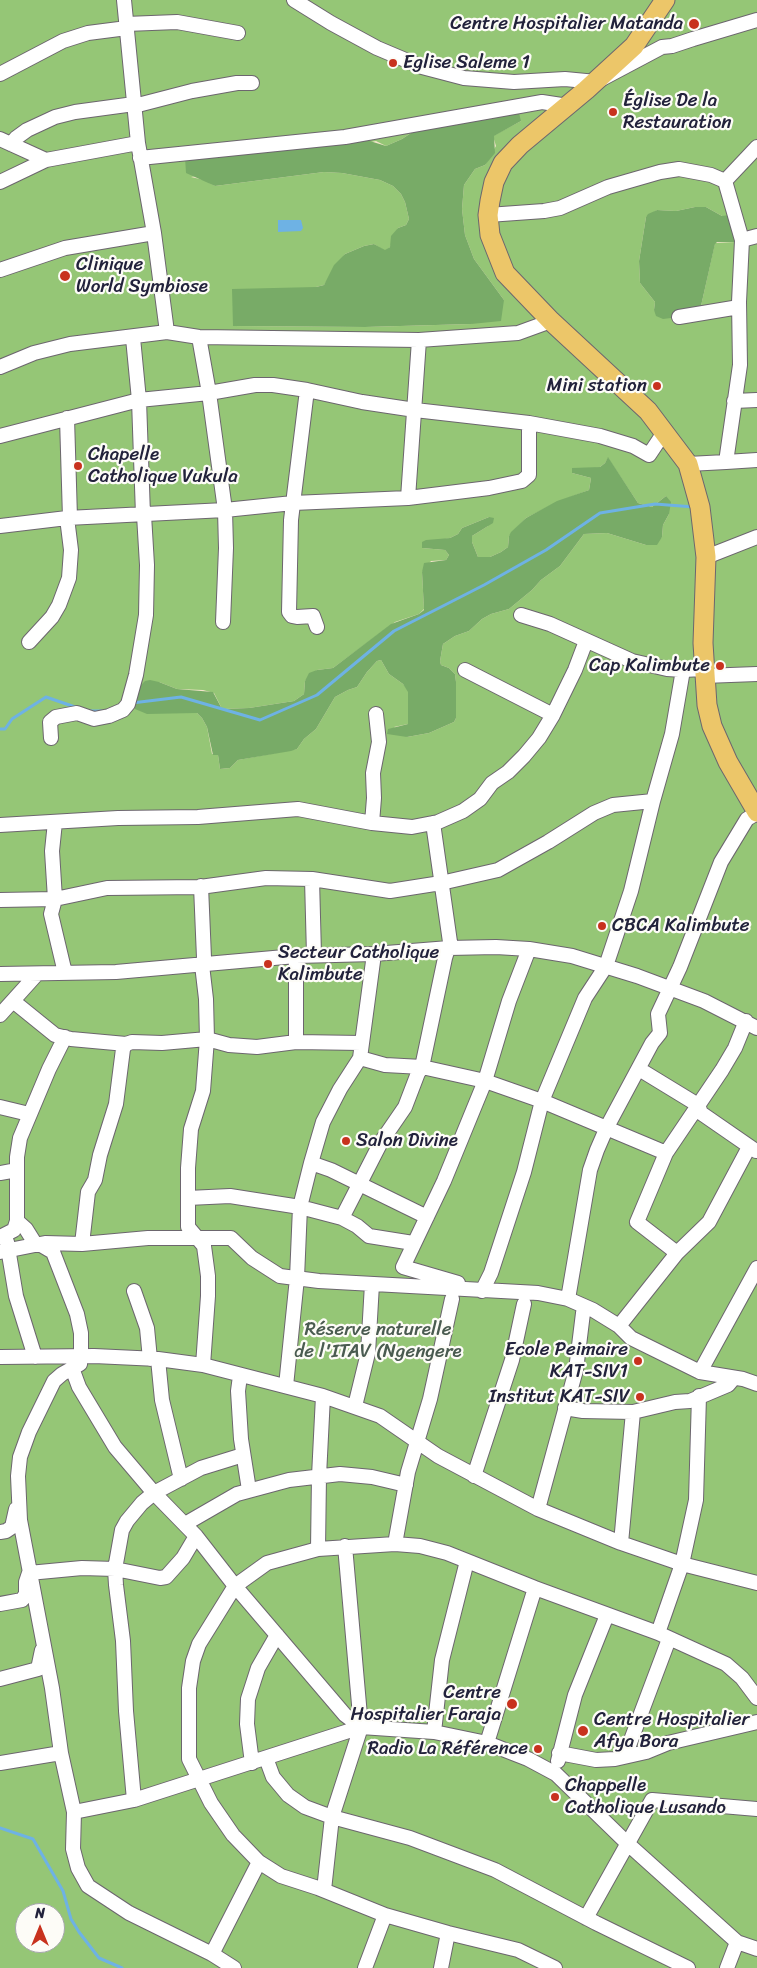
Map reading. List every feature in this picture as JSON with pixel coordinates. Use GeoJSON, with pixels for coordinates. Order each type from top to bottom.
{"type":"FeatureCollection","features":[{"type":"Feature","properties":{"kind":"highway"},"geometry":{"type":"LineString","coordinates":[[665,0],[634,46],[596,82],[520,145],[503,163],[494,182],[488,216],[490,235],[505,273],[551,321],[648,411],[665,430],[688,464],[700,507],[706,556],[704,673],[707,705],[712,726],[728,762],[757,812]]}},
{"type":"Feature","properties":{"kind":"street"},"geometry":{"type":"LineString","coordinates":[[124,0],[140,158],[154,233],[167,332]]}},
{"type":"Feature","properties":{"kind":"street"},"geometry":{"type":"LineString","coordinates":[[294,0],[377,48],[422,67],[464,78],[514,82],[565,79],[596,82],[662,47],[672,46],[693,38],[756,22]]}},
{"type":"Feature","properties":{"kind":"street"},"geometry":{"type":"LineString","coordinates":[[0,74],[63,40],[126,26],[177,22],[238,33]]}},
{"type":"Feature","properties":{"kind":"street"},"geometry":{"type":"LineString","coordinates":[[6,141],[16,138],[27,130],[55,117],[75,112],[134,105],[192,90],[236,83],[252,83]]}},
{"type":"Feature","properties":{"kind":"street"},"geometry":{"type":"LineString","coordinates":[[140,158],[345,137],[542,102],[568,106]]}},
{"type":"Feature","properties":{"kind":"street"},"geometry":{"type":"LineString","coordinates":[[6,141],[46,160]]}},
{"type":"Feature","properties":{"kind":"street"},"geometry":{"type":"LineString","coordinates":[[0,182],[46,160],[138,142]]}},
{"type":"Feature","properties":{"kind":"street"},"geometry":{"type":"LineString","coordinates":[[725,181],[757,147]]}},
{"type":"Feature","properties":{"kind":"street"},"geometry":{"type":"LineString","coordinates":[[488,216],[560,208],[608,187],[660,172],[679,169],[711,174],[725,181],[742,240],[739,307],[740,365],[726,462]]}},
{"type":"Feature","properties":{"kind":"street"},"geometry":{"type":"LineString","coordinates":[[0,270],[65,248],[154,233]]}},
{"type":"Feature","properties":{"kind":"street"},"geometry":{"type":"LineString","coordinates":[[742,240],[757,236]]}},
{"type":"Feature","properties":{"kind":"street"},"geometry":{"type":"LineString","coordinates":[[679,317],[739,307]]}},
{"type":"Feature","properties":{"kind":"street"},"geometry":{"type":"LineString","coordinates":[[0,367],[34,353],[70,344],[133,338],[167,332],[199,337],[419,340],[518,333],[551,321]]}},
{"type":"Feature","properties":{"kind":"street"},"geometry":{"type":"LineString","coordinates":[[199,337],[209,393],[225,510],[226,548],[223,622]]}},
{"type":"Feature","properties":{"kind":"street"},"geometry":{"type":"LineString","coordinates":[[51,738],[50,722],[56,718],[78,714],[94,719],[109,716],[123,710],[128,704],[136,675],[146,615],[147,565],[139,400],[133,338]]}},
{"type":"Feature","properties":{"kind":"street"},"geometry":{"type":"LineString","coordinates":[[408,498],[419,340]]}},
{"type":"Feature","properties":{"kind":"street"},"geometry":{"type":"LineString","coordinates":[[0,436],[139,400],[209,393],[255,385],[273,385],[307,390],[362,402],[414,410],[529,423],[600,436],[633,446],[649,454],[665,430]]}},
{"type":"Feature","properties":{"kind":"street"},"geometry":{"type":"LineString","coordinates":[[307,390],[293,503],[288,583],[289,612],[292,616],[296,617],[313,616],[317,627]]}},
{"type":"Feature","properties":{"kind":"street"},"geometry":{"type":"LineString","coordinates":[[734,402],[757,400]]}},
{"type":"Feature","properties":{"kind":"street"},"geometry":{"type":"LineString","coordinates":[[29,642],[52,617],[59,605],[69,578],[72,550],[69,518],[68,418]]}},
{"type":"Feature","properties":{"kind":"street"},"geometry":{"type":"LineString","coordinates":[[0,526],[69,518],[225,510],[293,503],[408,498],[489,488],[522,481],[529,475],[529,423]]}},
{"type":"Feature","properties":{"kind":"street"},"geometry":{"type":"LineString","coordinates":[[688,464],[757,460]]}},
{"type":"Feature","properties":{"kind":"street"},"geometry":{"type":"LineString","coordinates":[[706,556],[757,537]]}},
{"type":"Feature","properties":{"kind":"street"},"geometry":{"type":"LineString","coordinates":[[521,615],[550,624],[642,664],[704,673],[757,674]]}},
{"type":"Feature","properties":{"kind":"street"},"geometry":{"type":"LineString","coordinates":[[0,825],[138,817],[198,817],[298,809],[372,823],[412,827],[433,823],[463,811],[480,799],[492,783],[508,772],[524,756],[539,738],[553,715],[575,670],[586,641]]}},
{"type":"Feature","properties":{"kind":"street"},"geometry":{"type":"LineString","coordinates":[[465,670],[553,715]]}},
{"type":"Feature","properties":{"kind":"street"},"geometry":{"type":"LineString","coordinates":[[482,1291],[491,1273],[524,1172],[542,1101],[585,998],[606,966],[631,892],[653,801],[672,734],[683,670]]}},
{"type":"Feature","properties":{"kind":"street"},"geometry":{"type":"LineString","coordinates":[[372,823],[374,798],[373,772],[379,742],[376,714]]}},
{"type":"Feature","properties":{"kind":"street"},"geometry":{"type":"LineString","coordinates":[[0,900],[55,899],[108,888],[202,886],[266,878],[312,879],[390,891],[441,883],[498,870],[594,813],[613,805],[653,801]]}},
{"type":"Feature","properties":{"kind":"street"},"geometry":{"type":"LineString","coordinates":[[568,1299],[590,1170],[607,1127],[660,1033],[658,1014],[670,990],[721,862],[747,820],[757,812]]}},
{"type":"Feature","properties":{"kind":"street"},"geometry":{"type":"LineString","coordinates":[[55,822],[52,851],[55,899],[51,914],[65,973]]}},
{"type":"Feature","properties":{"kind":"street"},"geometry":{"type":"LineString","coordinates":[[342,1218],[381,1142],[405,1108],[422,1067],[445,958],[449,948],[447,920],[433,823]]}},
{"type":"Feature","properties":{"kind":"street"},"geometry":{"type":"LineString","coordinates":[[312,879],[314,955]]}},
{"type":"Feature","properties":{"kind":"street"},"geometry":{"type":"LineString","coordinates":[[202,886],[204,958],[202,965],[206,1000],[206,1039],[203,1091],[191,1130],[188,1168],[188,1227],[204,1246],[208,1276],[202,1365]]}},
{"type":"Feature","properties":{"kind":"street"},"geometry":{"type":"LineString","coordinates":[[0,974],[116,972],[296,956],[374,954],[449,948],[496,947],[529,949],[572,956],[637,976],[670,990],[704,1001],[752,1025],[666,1153],[637,1222],[677,1253]]}},
{"type":"Feature","properties":{"kind":"street"},"geometry":{"type":"LineString","coordinates":[[482,1291],[403,1267],[427,1217],[485,1081],[509,1001],[529,949]]}},
{"type":"Feature","properties":{"kind":"street"},"geometry":{"type":"LineString","coordinates":[[286,1386],[297,1278],[300,1208],[323,1122],[360,1058],[374,954]]}},
{"type":"Feature","properties":{"kind":"street"},"geometry":{"type":"LineString","coordinates":[[296,956],[296,1042]]}},
{"type":"Feature","properties":{"kind":"street"},"geometry":{"type":"LineString","coordinates":[[0,1015],[37,974]]}},
{"type":"Feature","properties":{"kind":"street"},"geometry":{"type":"LineString","coordinates":[[13,1001],[55,1035],[65,1037],[126,1044],[132,1042],[162,1043],[206,1039],[230,1045],[257,1047],[296,1042],[361,1043]]}},
{"type":"Feature","properties":{"kind":"street"},"geometry":{"type":"LineString","coordinates":[[35,1357],[4,1251],[3,1235],[14,1230],[17,1221],[17,1170],[20,1138],[29,1114],[65,1037]]}},
{"type":"Feature","properties":{"kind":"street"},"geometry":{"type":"LineString","coordinates":[[82,1244],[88,1192],[95,1180],[100,1155],[116,1104],[123,1050],[126,1044]]}},
{"type":"Feature","properties":{"kind":"street"},"geometry":{"type":"LineString","coordinates":[[360,1058],[385,1065],[422,1067],[485,1081],[542,1101],[666,1153]]}},
{"type":"Feature","properties":{"kind":"street"},"geometry":{"type":"LineString","coordinates":[[619,1326],[677,1253],[709,1222],[753,1149],[701,1113],[698,1105],[639,1069]]}},
{"type":"Feature","properties":{"kind":"street"},"geometry":{"type":"LineString","coordinates":[[0,1107],[29,1114]]}},
{"type":"Feature","properties":{"kind":"street"},"geometry":{"type":"LineString","coordinates":[[311,1163],[360,1184],[427,1217]]}},
{"type":"Feature","properties":{"kind":"street"},"geometry":{"type":"LineString","coordinates":[[0,1173],[17,1170]]}},
{"type":"Feature","properties":{"kind":"street"},"geometry":{"type":"LineString","coordinates":[[188,1198],[230,1196],[300,1208],[342,1218],[357,1226],[369,1236],[413,1243]]}},
{"type":"Feature","properties":{"kind":"street"},"geometry":{"type":"LineString","coordinates":[[17,1221],[26,1229],[36,1245],[41,1245],[54,1252],[71,1297],[88,1356]]}},
{"type":"Feature","properties":{"kind":"street"},"geometry":{"type":"LineString","coordinates":[[4,1251],[45,1243],[82,1244],[148,1238],[231,1238],[252,1258],[280,1276],[372,1284],[402,1284],[482,1291],[538,1293],[568,1299],[593,1310],[619,1326],[631,1338],[700,1372],[757,1384]]}},
{"type":"Feature","properties":{"kind":"street"},"geometry":{"type":"LineString","coordinates":[[700,1372],[757,1268]]}},
{"type":"Feature","properties":{"kind":"street"},"geometry":{"type":"LineString","coordinates":[[355,1406],[368,1353],[372,1284]]}},
{"type":"Feature","properties":{"kind":"street"},"geometry":{"type":"LineString","coordinates":[[134,1291],[147,1328],[181,1479]]}},
{"type":"Feature","properties":{"kind":"street"},"geometry":{"type":"LineString","coordinates":[[395,1544],[416,1442],[430,1399],[452,1299]]}},
{"type":"Feature","properties":{"kind":"street"},"geometry":{"type":"LineString","coordinates":[[474,1476],[512,1360],[524,1304]]}},
{"type":"Feature","properties":{"kind":"street"},"geometry":{"type":"LineString","coordinates":[[538,1509],[576,1370],[583,1313]]}},
{"type":"Feature","properties":{"kind":"street"},"geometry":{"type":"LineString","coordinates":[[88,1356],[54,1381],[29,1432],[20,1457],[18,1476],[18,1500],[29,1572],[44,1645],[61,1753],[74,1812],[73,1849],[78,1868],[88,1886],[129,1914],[212,1954],[234,1968]]}},
{"type":"Feature","properties":{"kind":"street"},"geometry":{"type":"LineString","coordinates":[[0,1357],[88,1356],[154,1359],[202,1365],[323,1396],[380,1416],[416,1442],[474,1476],[538,1509],[621,1544],[682,1564],[757,1583]]}},
{"type":"Feature","properties":{"kind":"street"},"geometry":{"type":"LineString","coordinates":[[72,1368],[79,1387],[115,1447],[154,1494],[186,1524],[345,1715],[361,1727]]}},
{"type":"Feature","properties":{"kind":"street"},"geometry":{"type":"LineString","coordinates":[[240,1376],[238,1392],[249,1490]]}},
{"type":"Feature","properties":{"kind":"street"},"geometry":{"type":"LineString","coordinates":[[565,1408],[583,1411],[633,1412],[675,1402],[690,1401],[728,1385],[734,1378]]}},
{"type":"Feature","properties":{"kind":"street"},"geometry":{"type":"LineString","coordinates":[[318,1549],[318,1476],[323,1396]]}},
{"type":"Feature","properties":{"kind":"street"},"geometry":{"type":"LineString","coordinates":[[625,1756],[663,1636],[696,1500],[699,1396]]}},
{"type":"Feature","properties":{"kind":"street"},"geometry":{"type":"LineString","coordinates":[[621,1544],[633,1412]]}},
{"type":"Feature","properties":{"kind":"street"},"geometry":{"type":"LineString","coordinates":[[134,1800],[128,1737],[123,1641],[115,1569],[125,1526],[142,1503],[154,1494],[202,1468],[244,1455]]}},
{"type":"Feature","properties":{"kind":"street"},"geometry":{"type":"LineString","coordinates":[[186,1524],[236,1494],[289,1480],[340,1474],[372,1477],[406,1485]]}},
{"type":"Feature","properties":{"kind":"street"},"geometry":{"type":"LineString","coordinates":[[0,1532],[6,1531],[12,1526],[18,1500]]}},
{"type":"Feature","properties":{"kind":"street"},"geometry":{"type":"LineString","coordinates":[[29,1572],[82,1568],[115,1569],[160,1578],[166,1577],[183,1558],[196,1536]]}},
{"type":"Feature","properties":{"kind":"street"},"geometry":{"type":"LineString","coordinates":[[555,1968],[518,1950],[448,1933],[385,1914],[324,1890],[281,1876],[259,1862],[232,1836],[211,1803],[190,1759],[188,1752],[189,1688],[199,1644],[236,1586],[266,1563],[318,1549],[395,1544],[420,1546],[447,1553],[663,1636],[726,1664],[742,1678],[757,1698]]}},
{"type":"Feature","properties":{"kind":"street"},"geometry":{"type":"LineString","coordinates":[[324,1890],[332,1817],[361,1727],[345,1546]]}},
{"type":"Feature","properties":{"kind":"street"},"geometry":{"type":"LineString","coordinates":[[434,1732],[442,1660],[467,1561]]}},
{"type":"Feature","properties":{"kind":"street"},"geometry":{"type":"LineString","coordinates":[[0,1604],[22,1600],[26,1594],[26,1582],[29,1572]]}},
{"type":"Feature","properties":{"kind":"street"},"geometry":{"type":"LineString","coordinates":[[487,1743],[535,1588]]}},
{"type":"Feature","properties":{"kind":"street"},"geometry":{"type":"LineString","coordinates":[[556,1774],[559,1753],[575,1695],[607,1615]]}},
{"type":"Feature","properties":{"kind":"street"},"geometry":{"type":"LineString","coordinates":[[252,1763],[247,1724],[248,1699],[258,1668],[277,1635]]}},
{"type":"Feature","properties":{"kind":"street"},"geometry":{"type":"LineString","coordinates":[[0,1679],[38,1669],[44,1645]]}},
{"type":"Feature","properties":{"kind":"street"},"geometry":{"type":"LineString","coordinates":[[559,1753],[596,1760],[615,1759],[646,1752],[668,1743],[757,1722]]}},
{"type":"Feature","properties":{"kind":"street"},"geometry":{"type":"LineString","coordinates":[[74,1812],[134,1800],[361,1727],[434,1732],[487,1743],[528,1758],[556,1774],[628,1844],[737,1942],[757,1949]]}},
{"type":"Feature","properties":{"kind":"street"},"geometry":{"type":"LineString","coordinates":[[0,1763],[61,1753]]}},
{"type":"Feature","properties":{"kind":"street"},"geometry":{"type":"LineString","coordinates":[[266,1758],[274,1777],[288,1795],[305,1807],[332,1817],[410,1838],[495,1870],[586,1918],[688,1968]]}},
{"type":"Feature","properties":{"kind":"street"},"geometry":{"type":"LineString","coordinates":[[586,1918],[652,1800],[757,1809]]}},
{"type":"Feature","properties":{"kind":"street"},"geometry":{"type":"LineString","coordinates":[[212,1954],[259,1862]]}},
{"type":"Feature","properties":{"kind":"street"},"geometry":{"type":"LineString","coordinates":[[365,1968],[385,1914]]}},
{"type":"Feature","properties":{"kind":"street"},"geometry":{"type":"LineString","coordinates":[[441,1968],[448,1933]]}},
{"type":"Feature","properties":{"kind":"street"},"geometry":{"type":"LineString","coordinates":[[727,1968],[737,1942]]}},
{"type":"Feature","properties":{"kind":"green space","name":"Réserve naturelle de l'ITAV (Ngengere"},"geometry":{"type":"Polygon","coordinates":[[[0,0],[757,0],[757,1968],[0,1968],[0,0]],[[521,121],[414,131],[386,146],[376,141],[191,177],[204,180],[215,186],[324,172],[342,173],[380,180],[393,186],[401,194],[405,202],[409,219],[406,225],[398,228],[390,247],[385,251],[374,244],[345,254],[324,285],[233,326],[365,327],[471,324],[504,300],[474,259],[465,235],[462,209],[464,185],[475,169],[485,165],[496,146],[493,136],[521,121]],[[706,207],[676,211],[657,210],[646,217],[639,261],[640,283],[655,302],[654,310],[671,318],[680,310],[701,306],[715,243],[735,242],[722,216],[706,207]],[[608,458],[600,467],[572,473],[591,478],[589,490],[557,502],[526,518],[509,536],[508,547],[501,552],[490,557],[478,557],[472,542],[472,536],[488,526],[489,517],[462,528],[458,534],[450,538],[422,548],[445,550],[449,555],[446,560],[431,561],[422,572],[424,609],[419,614],[395,622],[333,668],[317,670],[305,681],[304,694],[294,701],[249,708],[222,709],[214,693],[203,690],[177,689],[159,682],[177,712],[197,713],[202,718],[207,727],[212,754],[218,755],[220,769],[230,768],[238,760],[297,749],[304,739],[316,729],[335,697],[357,687],[367,672],[377,661],[381,660],[389,674],[409,691],[408,724],[394,727],[407,737],[429,733],[454,722],[456,718],[455,674],[449,668],[441,665],[443,644],[455,636],[469,631],[482,619],[491,614],[509,609],[541,580],[560,566],[584,534],[607,533],[646,545],[662,537],[663,525],[669,514],[666,496],[652,507],[638,503],[608,458]]]}},
{"type":"Feature","properties":{"kind":"green space"},"geometry":{"type":"Polygon","coordinates":[[[518,109],[521,121],[494,136],[495,153],[485,165],[475,169],[464,185],[462,209],[465,235],[474,259],[504,300],[501,321],[471,324],[365,327],[233,326],[232,289],[316,287],[324,285],[334,265],[345,254],[374,244],[385,250],[390,247],[391,236],[398,228],[406,225],[409,219],[405,202],[401,194],[393,186],[380,180],[342,173],[324,172],[215,186],[186,173],[185,157],[360,138],[386,146],[414,131],[518,109]]]}},
{"type":"Feature","properties":{"kind":"green space"},"geometry":{"type":"Polygon","coordinates":[[[706,207],[722,216],[729,215],[736,242],[717,242],[715,244],[701,306],[680,310],[671,318],[663,319],[656,316],[654,310],[655,302],[640,283],[639,261],[646,217],[657,210],[676,211],[706,207]]]}},
{"type":"Feature","properties":{"kind":"green space"},"geometry":{"type":"Polygon","coordinates":[[[608,457],[638,503],[652,507],[666,496],[671,502],[669,514],[663,525],[662,537],[657,545],[646,545],[607,533],[584,534],[560,566],[541,580],[509,609],[491,614],[482,619],[469,631],[455,636],[443,644],[441,665],[449,668],[455,674],[456,718],[454,722],[429,733],[407,737],[387,734],[388,729],[408,724],[408,692],[403,684],[389,674],[381,660],[377,661],[367,672],[357,687],[335,697],[316,729],[304,739],[297,749],[238,760],[230,768],[220,769],[218,755],[213,755],[207,727],[197,713],[147,714],[135,709],[134,704],[140,686],[145,681],[150,680],[177,689],[213,692],[222,709],[249,708],[294,701],[304,694],[305,681],[309,673],[333,668],[391,624],[419,614],[424,610],[422,572],[424,563],[446,560],[449,555],[445,550],[422,548],[422,542],[450,538],[458,534],[462,528],[489,517],[494,518],[493,523],[472,536],[472,542],[478,557],[490,557],[501,552],[508,547],[511,532],[526,518],[557,501],[589,490],[591,478],[572,473],[572,468],[600,467],[608,457]]]}},
{"type":"Feature","properties":{"kind":"water"},"geometry":{"type":"Polygon","coordinates":[[[278,220],[301,220],[303,228],[301,231],[278,232],[278,220]]]}},
{"type":"Feature","properties":{"kind":"waterway"},"geometry":{"type":"LineString","coordinates":[[132,703],[181,697],[260,720],[317,695],[394,631],[484,585],[546,550],[600,513],[655,504],[694,507]]}},
{"type":"Feature","properties":{"kind":"waterway"},"geometry":{"type":"LineString","coordinates":[[0,729],[5,729],[12,719],[46,697],[78,708]]}},
{"type":"Feature","properties":{"kind":"waterway"},"geometry":{"type":"LineString","coordinates":[[88,711],[102,711]]}},
{"type":"Feature","properties":{"kind":"waterway"},"geometry":{"type":"LineString","coordinates":[[0,1828],[33,1839],[63,1891],[71,1919],[79,1932],[99,1958],[122,1968]]}},
{"type":"Feature","properties":{"kind":"place","name":"Centre Hospitalier Matanda"},"geometry":{"type":"Point","coordinates":[694,24]}},
{"type":"Feature","properties":{"kind":"place","name":"Eglise Saleme 1"},"geometry":{"type":"Point","coordinates":[393,63]}},
{"type":"Feature","properties":{"kind":"place","name":"Église De la Restauration"},"geometry":{"type":"Point","coordinates":[613,112]}},
{"type":"Feature","properties":{"kind":"place","name":"Clinique World Symbiose"},"geometry":{"type":"Point","coordinates":[65,276]}},
{"type":"Feature","properties":{"kind":"place","name":"Mini station"},"geometry":{"type":"Point","coordinates":[657,386]}},
{"type":"Feature","properties":{"kind":"place","name":"Chapelle Catholique Vukula"},"geometry":{"type":"Point","coordinates":[78,466]}},
{"type":"Feature","properties":{"kind":"place","name":"Cap Kalimbute"},"geometry":{"type":"Point","coordinates":[720,666]}},
{"type":"Feature","properties":{"kind":"place","name":"CBCA Kalimbute"},"geometry":{"type":"Point","coordinates":[602,926]}},
{"type":"Feature","properties":{"kind":"place","name":"Secteur Catholique Kalimbute"},"geometry":{"type":"Point","coordinates":[268,964]}},
{"type":"Feature","properties":{"kind":"place","name":"Salon Divine"},"geometry":{"type":"Point","coordinates":[346,1141]}},
{"type":"Feature","properties":{"kind":"place","name":"Ecole Peimaire KAT-SIV1"},"geometry":{"type":"Point","coordinates":[638,1361]}},
{"type":"Feature","properties":{"kind":"place","name":"Institut KAT-SIV"},"geometry":{"type":"Point","coordinates":[640,1397]}},
{"type":"Feature","properties":{"kind":"place","name":"Centre Hospitalier Faraja"},"geometry":{"type":"Point","coordinates":[512,1704]}},
{"type":"Feature","properties":{"kind":"place","name":"Centre Hospitalier Afya Bora"},"geometry":{"type":"Point","coordinates":[583,1731]}},
{"type":"Feature","properties":{"kind":"place","name":"Radio La Référence"},"geometry":{"type":"Point","coordinates":[538,1749]}},
{"type":"Feature","properties":{"kind":"place","name":"Chappelle Catholique Lusando"},"geometry":{"type":"Point","coordinates":[555,1797]}}]}
